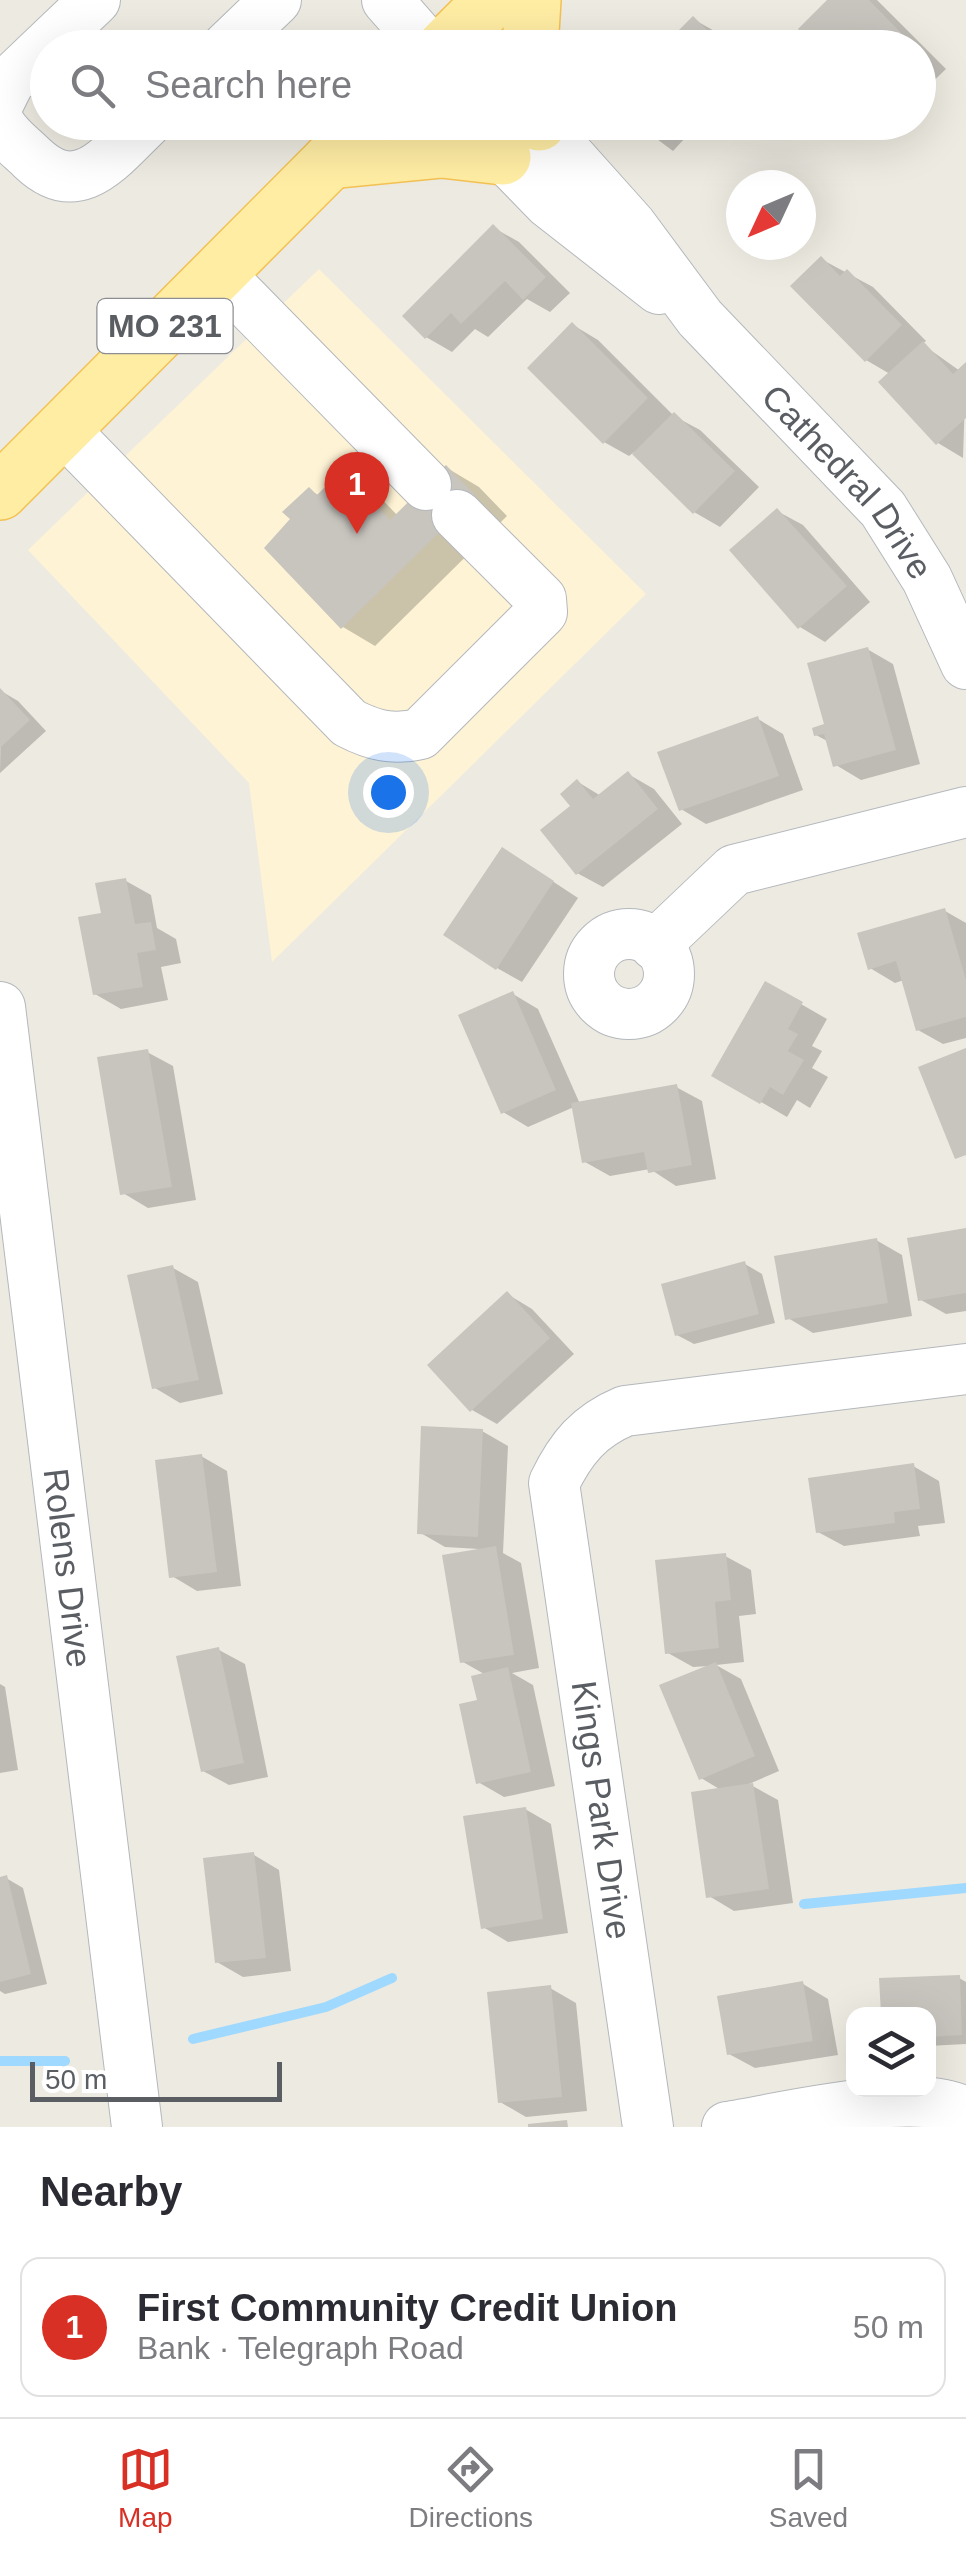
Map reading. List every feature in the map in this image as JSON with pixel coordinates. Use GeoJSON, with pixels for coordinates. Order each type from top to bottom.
{"type":"FeatureCollection","features":[{"type":"Feature","properties":{"kind":"main road"},"geometry":{"type":"LineString","coordinates":[[462,30],[492,0]]}},
{"type":"Feature","properties":{"kind":"main road"},"geometry":{"type":"LineString","coordinates":[[531,30],[533,0]]}},
{"type":"Feature","properties":{"kind":"main road","name":"MO 231"},"geometry":{"type":"LineString","coordinates":[[0,492],[351,140]]}},
{"type":"Feature","properties":{"kind":"main road"},"geometry":{"type":"LineString","coordinates":[[330,161],[442,150],[480,140]]}},
{"type":"Feature","properties":{"kind":"street"},"geometry":{"type":"LineString","coordinates":[[64,30],[95,0]]}},
{"type":"Feature","properties":{"kind":"street"},"geometry":{"type":"LineString","coordinates":[[245,30],[276,0]]}},
{"type":"Feature","properties":{"kind":"street"},"geometry":{"type":"LineString","coordinates":[[387,0],[413,30]]}},
{"type":"Feature","properties":{"kind":"street"},"geometry":{"type":"LineString","coordinates":[[0,100],[9,82],[30,62]]}},
{"type":"Feature","properties":{"kind":"street"},"geometry":{"type":"LineString","coordinates":[[0,124],[46,171],[60,178],[90,172],[126,140]]}},
{"type":"Feature","properties":{"kind":"street","name":"Cathedral Drive"},"geometry":{"type":"LineString","coordinates":[[523,140],[563,215],[700,318],[883,509],[927,579],[966,664]]}},
{"type":"Feature","properties":{"kind":"street"},"geometry":{"type":"LineString","coordinates":[[63,428],[350,722],[373,735],[400,739],[420,734],[542,612],[541,599],[218,273]]}},
{"type":"Feature","properties":{"kind":"street"},"geometry":{"type":"LineString","coordinates":[[655,945],[734,870],[966,812]]}},
{"type":"Feature","properties":{"kind":"street","name":"Rolens Drive"},"geometry":{"type":"LineString","coordinates":[[0,1006],[137,2127]]}},
{"type":"Feature","properties":{"kind":"street","name":"Kings Park Drive"},"geometry":{"type":"LineString","coordinates":[[648,2127],[554,1483],[569,1452],[599,1422],[625,1411],[966,1369]]}},
{"type":"Feature","properties":{"kind":"street"},"geometry":{"type":"LineString","coordinates":[[727,2127],[915,2099],[954,2106],[966,2114]]}},
{"type":"Feature","properties":{"kind":"shaded area"},"geometry":{"type":"Polygon","coordinates":[[[319,269],[646,594],[272,962],[249,783],[28,550],[319,269]]]}},
{"type":"Feature","properties":{"kind":"building"},"geometry":{"type":"Polygon","coordinates":[[[827,0],[869,0],[898,30],[799,30],[827,0]]]}},
{"type":"Feature","properties":{"kind":"building"},"geometry":{"type":"Polygon","coordinates":[[[693,16],[707,30],[679,30],[693,16]]]}},
{"type":"Feature","properties":{"kind":"building"},"geometry":{"type":"Polygon","coordinates":[[[493,224],[546,277],[523,300],[505,281],[461,324],[451,313],[425,339],[402,316],[493,224]]]}},
{"type":"Feature","properties":{"kind":"building"},"geometry":{"type":"Polygon","coordinates":[[[821,256],[840,276],[847,269],[902,325],[865,362],[790,286],[821,256]]]}},
{"type":"Feature","properties":{"kind":"building"},"geometry":{"type":"Polygon","coordinates":[[[572,322],[648,398],[603,444],[527,368],[572,322]]]}},
{"type":"Feature","properties":{"kind":"building"},"geometry":{"type":"Polygon","coordinates":[[[923,341],[953,374],[966,362],[966,418],[936,445],[878,382],[923,341]]]}},
{"type":"Feature","properties":{"kind":"building"},"geometry":{"type":"Polygon","coordinates":[[[674,412],[735,471],[693,514],[632,454],[674,412]]]}},
{"type":"Feature","properties":{"kind":"building"},"geometry":{"type":"Polygon","coordinates":[[[446,465],[476,496],[341,629],[264,548],[290,519],[282,512],[309,487],[317,495],[342,470],[390,520],[446,465]]]}},
{"type":"Feature","properties":{"kind":"building"},"geometry":{"type":"Polygon","coordinates":[[[777,508],[847,586],[798,629],[729,550],[777,508]]]}},
{"type":"Feature","properties":{"kind":"building"},"geometry":{"type":"Polygon","coordinates":[[[868,647],[896,750],[833,767],[824,734],[814,736],[812,728],[824,724],[807,663],[868,647]]]}},
{"type":"Feature","properties":{"kind":"building"},"geometry":{"type":"Polygon","coordinates":[[[0,688],[30,720],[0,748],[0,688]]]}},
{"type":"Feature","properties":{"kind":"building"},"geometry":{"type":"Polygon","coordinates":[[[758,716],[779,776],[679,811],[657,752],[758,716]]]}},
{"type":"Feature","properties":{"kind":"building"},"geometry":{"type":"Polygon","coordinates":[[[628,771],[658,809],[576,875],[540,830],[570,806],[560,794],[577,779],[593,799],[628,771]]]}},
{"type":"Feature","properties":{"kind":"building"},"geometry":{"type":"Polygon","coordinates":[[[502,847],[554,881],[496,970],[443,935],[502,847]]]}},
{"type":"Feature","properties":{"kind":"building"},"geometry":{"type":"Polygon","coordinates":[[[126,878],[135,924],[151,922],[156,950],[137,953],[143,987],[93,995],[78,917],[101,913],[95,883],[126,878]]]}},
{"type":"Feature","properties":{"kind":"building"},"geometry":{"type":"Polygon","coordinates":[[[945,908],[966,980],[966,1017],[916,1031],[896,961],[868,970],[857,933],[945,908]]]}},
{"type":"Feature","properties":{"kind":"building"},"geometry":{"type":"Polygon","coordinates":[[[765,981],[803,1002],[788,1029],[798,1034],[788,1051],[804,1060],[783,1095],[770,1087],[760,1104],[711,1076],[765,981]]]}},
{"type":"Feature","properties":{"kind":"building"},"geometry":{"type":"Polygon","coordinates":[[[513,991],[556,1090],[501,1114],[458,1015],[513,991]]]}},
{"type":"Feature","properties":{"kind":"building"},"geometry":{"type":"Polygon","coordinates":[[[966,1048],[966,1155],[955,1159],[918,1067],[966,1048]]]}},
{"type":"Feature","properties":{"kind":"building"},"geometry":{"type":"Polygon","coordinates":[[[148,1049],[172,1187],[120,1195],[97,1057],[148,1049]]]}},
{"type":"Feature","properties":{"kind":"building"},"geometry":{"type":"Polygon","coordinates":[[[677,1084],[692,1165],[648,1173],[644,1152],[582,1163],[571,1103],[677,1084]]]}},
{"type":"Feature","properties":{"kind":"building"},"geometry":{"type":"Polygon","coordinates":[[[966,1228],[966,1293],[918,1301],[907,1238],[966,1228]]]}},
{"type":"Feature","properties":{"kind":"building"},"geometry":{"type":"Polygon","coordinates":[[[877,1238],[888,1303],[785,1320],[774,1256],[877,1238]]]}},
{"type":"Feature","properties":{"kind":"building"},"geometry":{"type":"Polygon","coordinates":[[[745,1261],[759,1314],[675,1336],[661,1284],[745,1261]]]}},
{"type":"Feature","properties":{"kind":"building"},"geometry":{"type":"Polygon","coordinates":[[[173,1265],[199,1380],[152,1389],[127,1275],[173,1265]]]}},
{"type":"Feature","properties":{"kind":"building"},"geometry":{"type":"Polygon","coordinates":[[[507,1291],[550,1338],[470,1412],[427,1365],[507,1291]]]}},
{"type":"Feature","properties":{"kind":"building"},"geometry":{"type":"Polygon","coordinates":[[[421,1426],[483,1429],[478,1537],[417,1534],[421,1426]]]}},
{"type":"Feature","properties":{"kind":"building"},"geometry":{"type":"Polygon","coordinates":[[[202,1454],[217,1572],[169,1578],[155,1460],[202,1454]]]}},
{"type":"Feature","properties":{"kind":"building"},"geometry":{"type":"Polygon","coordinates":[[[914,1463],[920,1509],[894,1512],[895,1523],[816,1533],[808,1478],[914,1463]]]}},
{"type":"Feature","properties":{"kind":"building"},"geometry":{"type":"Polygon","coordinates":[[[496,1546],[514,1655],[460,1663],[442,1555],[496,1546]]]}},
{"type":"Feature","properties":{"kind":"building"},"geometry":{"type":"Polygon","coordinates":[[[726,1553],[731,1600],[715,1602],[719,1648],[665,1654],[655,1560],[726,1553]]]}},
{"type":"Feature","properties":{"kind":"building"},"geometry":{"type":"Polygon","coordinates":[[[219,1647],[244,1763],[201,1772],[176,1656],[219,1647]]]}},
{"type":"Feature","properties":{"kind":"building"},"geometry":{"type":"Polygon","coordinates":[[[716,1662],[755,1756],[699,1780],[659,1685],[716,1662]]]}},
{"type":"Feature","properties":{"kind":"building"},"geometry":{"type":"Polygon","coordinates":[[[508,1667],[531,1772],[476,1784],[459,1704],[477,1700],[471,1676],[508,1667]]]}},
{"type":"Feature","properties":{"kind":"building"},"geometry":{"type":"Polygon","coordinates":[[[753,1783],[769,1889],[706,1898],[691,1792],[753,1783]]]}},
{"type":"Feature","properties":{"kind":"building"},"geometry":{"type":"Polygon","coordinates":[[[526,1807],[543,1919],[481,1929],[463,1816],[526,1807]]]}},
{"type":"Feature","properties":{"kind":"building"},"geometry":{"type":"Polygon","coordinates":[[[254,1852],[266,1958],[215,1963],[203,1858],[254,1852]]]}},
{"type":"Feature","properties":{"kind":"building"},"geometry":{"type":"Polygon","coordinates":[[[7,1875],[31,1974],[0,1982],[0,1877],[7,1875]]]}},
{"type":"Feature","properties":{"kind":"building"},"geometry":{"type":"Polygon","coordinates":[[[960,1975],[962,2035],[936,2037],[936,2007],[881,2007],[879,1978],[960,1975]]]}},
{"type":"Feature","properties":{"kind":"building"},"geometry":{"type":"Polygon","coordinates":[[[803,1981],[813,2041],[727,2055],[717,1996],[803,1981]]]}},
{"type":"Feature","properties":{"kind":"building"},"geometry":{"type":"Polygon","coordinates":[[[551,1985],[562,2097],[498,2103],[487,1992],[551,1985]]]}},
{"type":"Feature","properties":{"kind":"building"},"geometry":{"type":"Polygon","coordinates":[[[567,2120],[568,2127],[528,2127],[528,2124],[567,2120]]]}},
{"type":"Feature","properties":{"kind":"waterway"},"geometry":{"type":"LineString","coordinates":[[804,1904],[966,1888]]}},
{"type":"Feature","properties":{"kind":"waterway"},"geometry":{"type":"LineString","coordinates":[[193,2039],[326,2007],[392,1978]]}},
{"type":"Feature","properties":{"kind":"waterway"},"geometry":{"type":"LineString","coordinates":[[0,2061],[65,2061]]}},
{"type":"Feature","properties":{"kind":"place","name":"First Community Credit Union"},"geometry":{"type":"Point","coordinates":[357,534]}}]}
